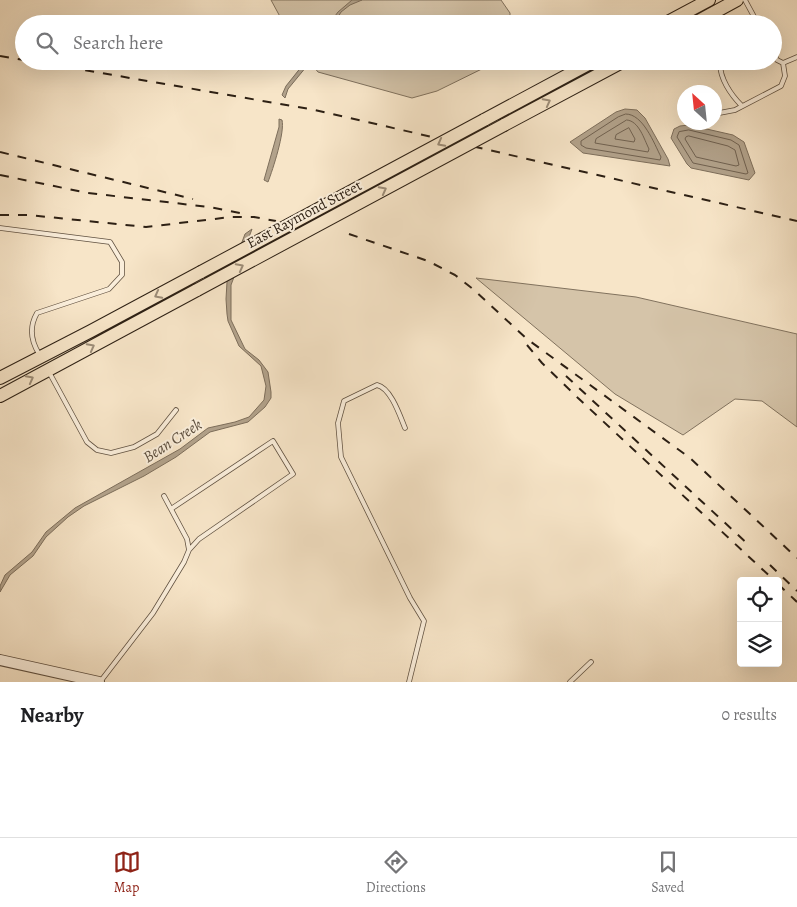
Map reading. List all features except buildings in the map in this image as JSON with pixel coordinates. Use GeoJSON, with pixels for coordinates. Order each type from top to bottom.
{"type":"FeatureCollection","features":[{"type":"Feature","properties":{"kind":"main road"},"geometry":{"type":"LineString","coordinates":[[681,15],[709,0]]}},
{"type":"Feature","properties":{"kind":"main road"},"geometry":{"type":"LineString","coordinates":[[710,15],[737,0]]}},
{"type":"Feature","properties":{"kind":"main road","name":"East Raymond Street"},"geometry":{"type":"LineString","coordinates":[[0,378],[92,331],[577,70]]}},
{"type":"Feature","properties":{"kind":"main road","name":"East Raymond Street"},"geometry":{"type":"LineString","coordinates":[[0,396],[607,70]]}},
{"type":"Feature","properties":{"kind":"main road"},"geometry":{"type":"LineString","coordinates":[[40,356],[48,370]]}},
{"type":"Feature","properties":{"kind":"street"},"geometry":{"type":"LineString","coordinates":[[0,660],[99,682]]}},
{"type":"Feature","properties":{"kind":"lane"},"geometry":{"type":"LineString","coordinates":[[745,0],[753,15]]}},
{"type":"Feature","properties":{"kind":"lane"},"geometry":{"type":"LineString","coordinates":[[722,112],[735,110],[781,86],[785,76],[783,62],[795,58],[797,65]]}},
{"type":"Feature","properties":{"kind":"lane"},"geometry":{"type":"LineString","coordinates":[[721,70],[732,96],[742,106]]}},
{"type":"Feature","properties":{"kind":"lane"},"geometry":{"type":"LineString","coordinates":[[0,228],[110,242],[122,262],[122,275],[109,289],[37,313],[32,321],[32,343],[40,356]]}},
{"type":"Feature","properties":{"kind":"lane"},"geometry":{"type":"LineString","coordinates":[[48,370],[87,442],[97,450],[111,453],[134,447],[157,434],[176,410]]}},
{"type":"Feature","properties":{"kind":"lane"},"geometry":{"type":"LineString","coordinates":[[405,428],[388,393],[382,386],[377,385],[344,402],[338,422],[341,457],[410,598],[424,621],[409,682]]}},
{"type":"Feature","properties":{"kind":"lane"},"geometry":{"type":"LineString","coordinates":[[99,682],[153,613],[184,562],[189,550],[198,539],[293,474],[273,441],[171,509]]}},
{"type":"Feature","properties":{"kind":"lane"},"geometry":{"type":"LineString","coordinates":[[164,496],[187,539],[189,550]]}},
{"type":"Feature","properties":{"kind":"lane"},"geometry":{"type":"LineString","coordinates":[[570,682],[591,662]]}},
{"type":"Feature","properties":{"kind":"shaded area"},"geometry":{"type":"Polygon","coordinates":[[[271,0],[501,0],[510,13],[510,15],[279,15],[271,0]]]}},
{"type":"Feature","properties":{"kind":"shaded area"},"geometry":{"type":"Polygon","coordinates":[[[316,70],[480,70],[437,91],[412,98],[316,70]]]}},
{"type":"Feature","properties":{"kind":"shaded area"},"geometry":{"type":"Polygon","coordinates":[[[476,278],[636,297],[797,334],[797,427],[762,401],[735,399],[683,435],[615,394],[476,278]]]}},
{"type":"Feature","properties":{"kind":"water"},"geometry":{"type":"Polygon","coordinates":[[[352,0],[362,0],[350,5],[339,15],[336,15],[352,0]]]}},
{"type":"Feature","properties":{"kind":"water"},"geometry":{"type":"Polygon","coordinates":[[[299,70],[304,70],[288,89],[285,98],[282,95],[286,86],[299,70]]]}},
{"type":"Feature","properties":{"kind":"water"},"geometry":{"type":"Polygon","coordinates":[[[625,109],[637,110],[645,118],[670,166],[583,153],[570,142],[616,112],[625,109]]]}},
{"type":"Feature","properties":{"kind":"water"},"geometry":{"type":"Polygon","coordinates":[[[279,119],[282,120],[282,133],[268,182],[264,180],[279,127],[279,119]]]}},
{"type":"Feature","properties":{"kind":"water"},"geometry":{"type":"Polygon","coordinates":[[[677,128],[677,130],[711,130],[733,135],[744,142],[755,173],[749,180],[691,168],[671,138],[674,129],[677,128]]]}},
{"type":"Feature","properties":{"kind":"water"},"geometry":{"type":"Polygon","coordinates":[[[252,229],[231,285],[231,320],[245,349],[259,360],[268,372],[271,398],[265,407],[248,422],[210,432],[176,457],[144,476],[84,506],[68,517],[46,537],[33,556],[10,575],[0,592],[0,586],[5,575],[32,552],[46,532],[75,508],[180,449],[208,428],[249,417],[264,400],[266,386],[261,366],[239,346],[228,321],[227,314],[227,282],[245,234],[252,229]]]}},
{"type":"Feature","properties":{"kind":"railway"},"geometry":{"type":"LineString","coordinates":[[0,56],[15,58]]}},
{"type":"Feature","properties":{"kind":"railway"},"geometry":{"type":"LineString","coordinates":[[84,70],[315,110],[797,221]]}},
{"type":"Feature","properties":{"kind":"railway"},"geometry":{"type":"LineString","coordinates":[[0,152],[193,199]]}},
{"type":"Feature","properties":{"kind":"railway"},"geometry":{"type":"LineString","coordinates":[[0,175],[88,193],[209,207],[240,213]]}},
{"type":"Feature","properties":{"kind":"railway"},"geometry":{"type":"LineString","coordinates":[[0,215],[29,215],[146,227],[231,217],[254,217],[276,221]]}},
{"type":"Feature","properties":{"kind":"railway"},"geometry":{"type":"LineString","coordinates":[[349,234],[428,261],[455,275],[527,339],[690,458],[797,558]]}},
{"type":"Feature","properties":{"kind":"railway"},"geometry":{"type":"LineString","coordinates":[[527,345],[542,363],[578,398],[771,577]]}},
{"type":"Feature","properties":{"kind":"railway"},"geometry":{"type":"LineString","coordinates":[[566,376],[750,546]]}},
{"type":"Feature","properties":{"kind":"railway"},"geometry":{"type":"LineString","coordinates":[[770,565],[797,591]]}},
{"type":"Feature","properties":{"kind":"railway"},"geometry":{"type":"LineString","coordinates":[[782,588],[797,602]]}},
{"type":"Feature","properties":{"kind":"water label","name":"Bean Creek"},"geometry":{"type":"Point","coordinates":[172,440]}}]}
